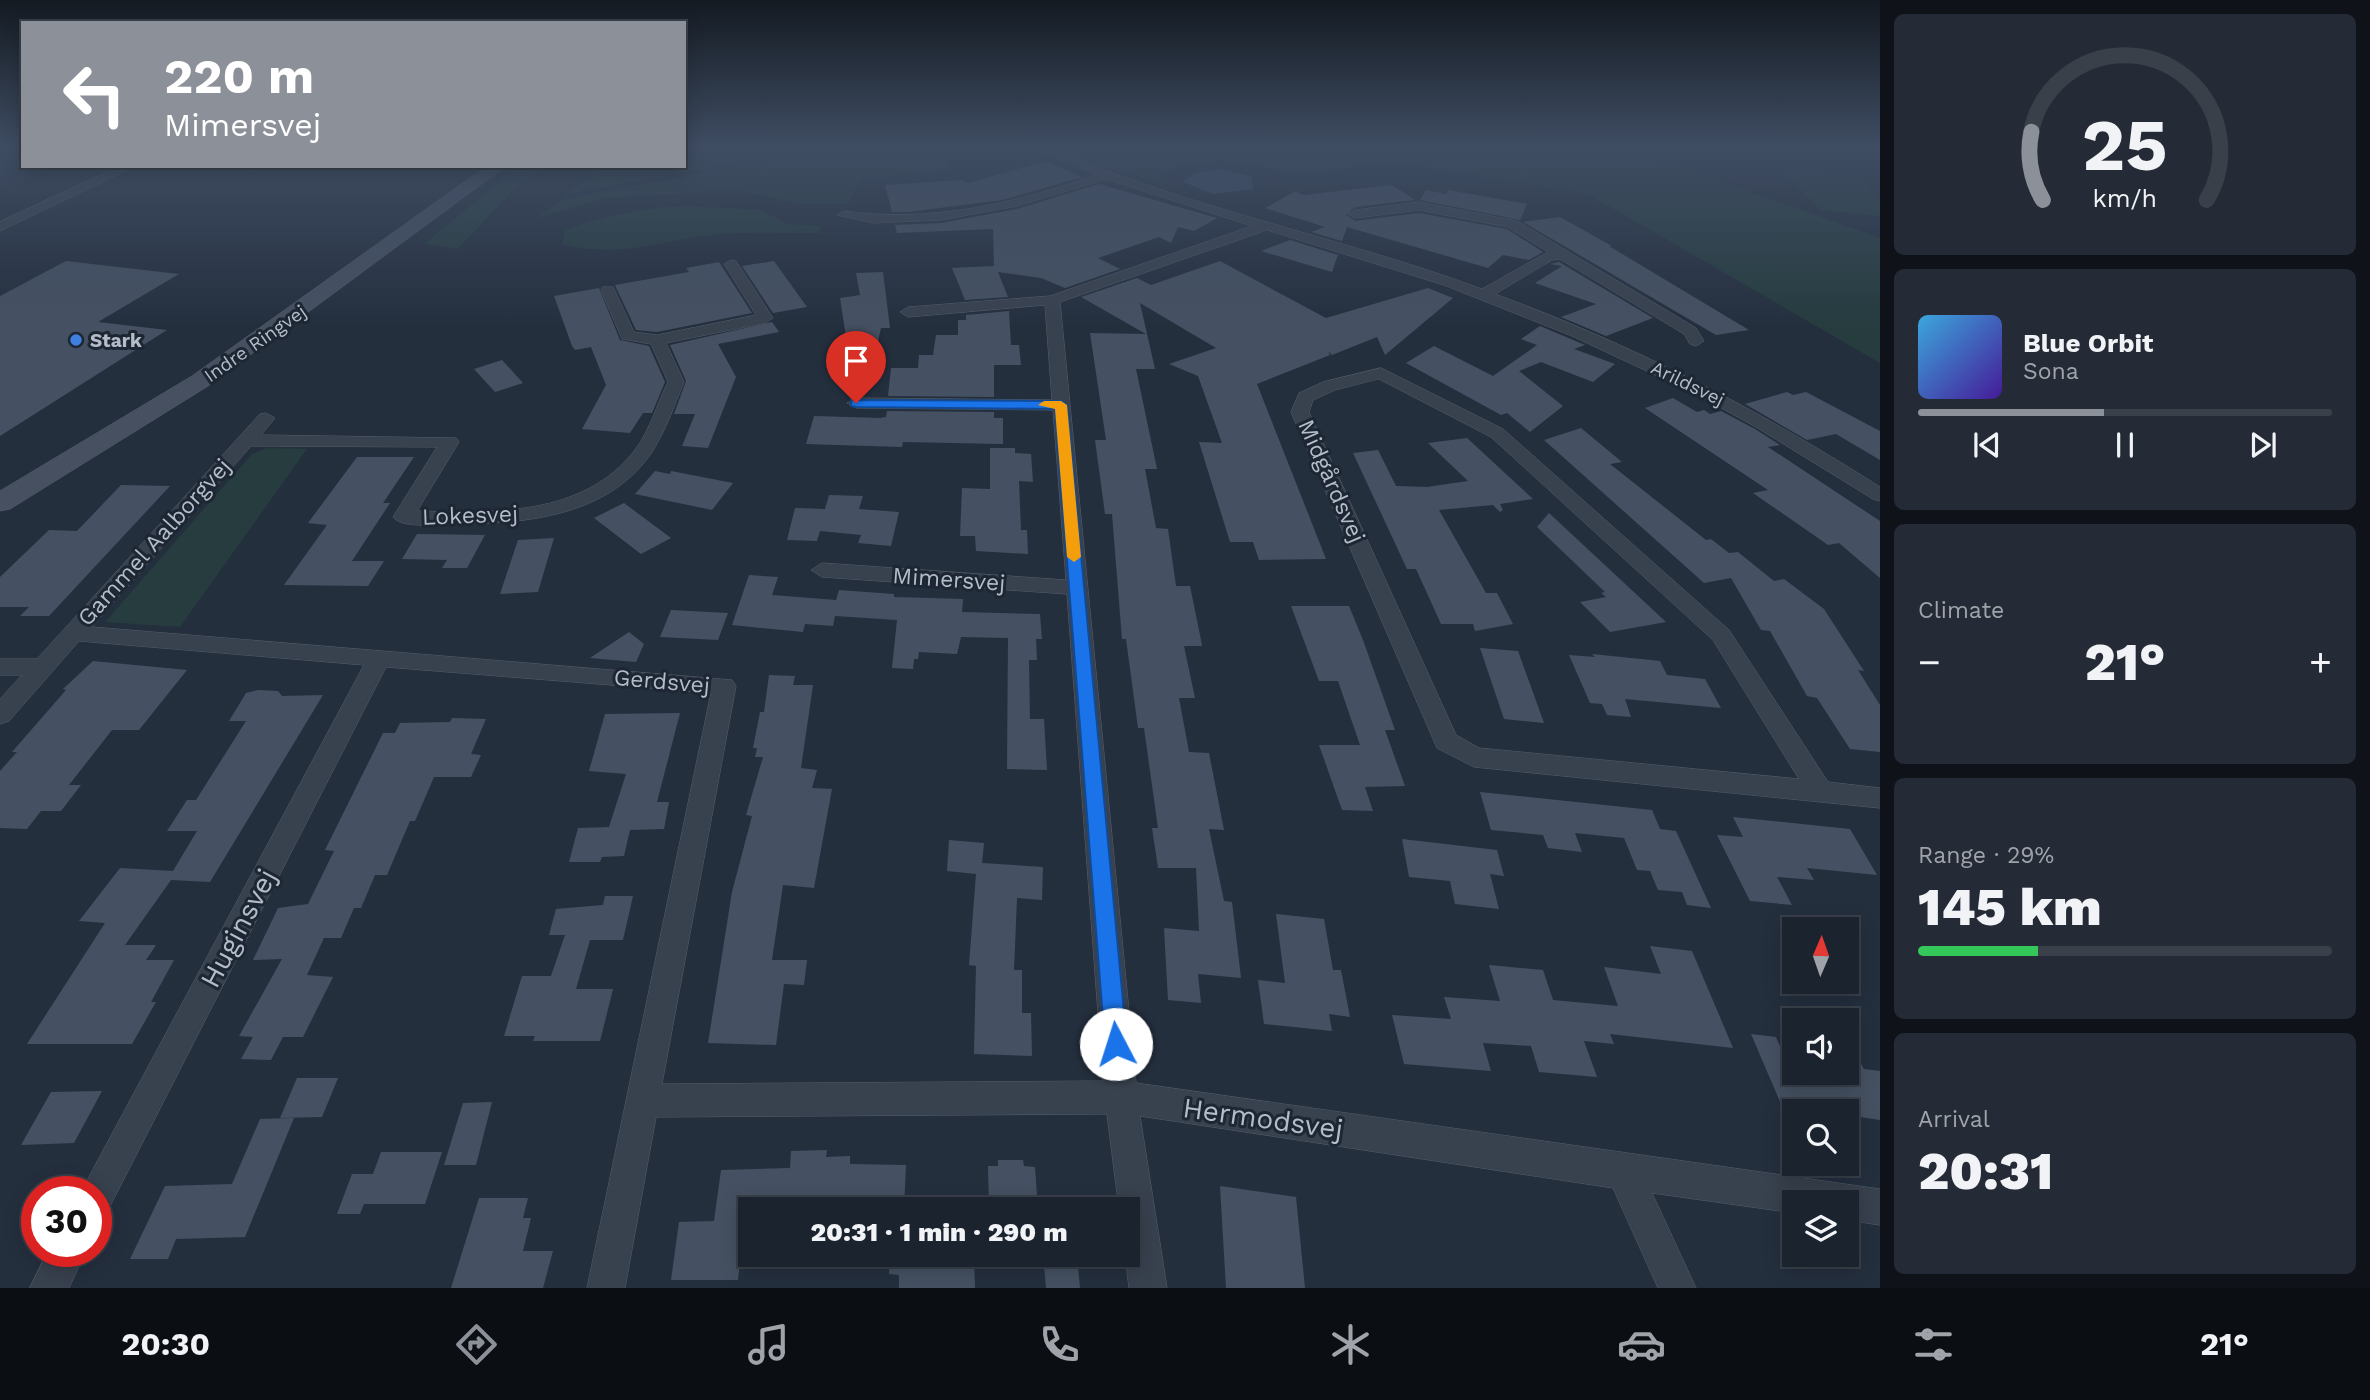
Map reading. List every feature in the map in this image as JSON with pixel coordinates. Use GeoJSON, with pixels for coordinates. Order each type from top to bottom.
{"type":"FeatureCollection","features":[{"type":"Feature","properties":{"kind":"street"},"geometry":{"type":"LineString","coordinates":[[0,227],[45,206]]}},
{"type":"Feature","properties":{"kind":"street","name":"Indre Ringvej"},"geometry":{"type":"LineString","coordinates":[[0,503],[220,368],[443,206]]}},
{"type":"Feature","properties":{"kind":"street"},"geometry":{"type":"LineString","coordinates":[[844,215],[860,219],[915,218],[1005,206]]}},
{"type":"Feature","properties":{"kind":"street","name":"Arildsvej"},"geometry":{"type":"LineString","coordinates":[[1204,206],[1485,294],[1549,318],[1711,393],[1837,466],[1880,495]]}},
{"type":"Feature","properties":{"kind":"street","name":"Arildsvej"},"geometry":{"type":"LineString","coordinates":[[1355,214],[1418,206]]}},
{"type":"Feature","properties":{"kind":"street","name":"Arildsvej"},"geometry":{"type":"LineString","coordinates":[[1420,206],[1512,224],[1690,331],[1696,341]]}},
{"type":"Feature","properties":{"kind":"street"},"geometry":{"type":"LineString","coordinates":[[908,312],[1052,300],[1266,226]]}},
{"type":"Feature","properties":{"kind":"street"},"geometry":{"type":"LineString","coordinates":[[1485,294],[1548,256],[1563,254]]}},
{"type":"Feature","properties":{"kind":"street"},"geometry":{"type":"LineString","coordinates":[[608,290],[628,336],[657,340],[765,318],[731,264]]}},
{"type":"Feature","properties":{"kind":"street"},"geometry":{"type":"LineString","coordinates":[[1052,300],[1121,1097],[1148,1288]]}},
{"type":"Feature","properties":{"kind":"street","name":"Lokesvej"},"geometry":{"type":"LineString","coordinates":[[246,440],[450,442],[403,517],[492,518],[561,506],[603,488],[629,469],[643,453],[676,382],[657,340]]}},
{"type":"Feature","properties":{"kind":"street","name":"Midgårdsvej"},"geometry":{"type":"LineString","coordinates":[[1821,793],[1721,635],[1497,433],[1381,373],[1329,386],[1305,397],[1300,412],[1446,741],[1474,757],[1821,793],[1880,798]]}},
{"type":"Feature","properties":{"kind":"street"},"geometry":{"type":"LineString","coordinates":[[856,403],[1061,405]]}},
{"type":"Feature","properties":{"kind":"street","name":"Gammel Aalborgvej"},"geometry":{"type":"LineString","coordinates":[[0,715],[266,418]]}},
{"type":"Feature","properties":{"kind":"street","name":"Mimersvej"},"geometry":{"type":"LineString","coordinates":[[822,570],[1076,588]]}},
{"type":"Feature","properties":{"kind":"street","name":"Gerdsvej"},"geometry":{"type":"LineString","coordinates":[[72,633],[724,686],[606,1288]]}},
{"type":"Feature","properties":{"kind":"street","name":"Huginsvej"},"geometry":{"type":"LineString","coordinates":[[108,1176],[379,658]]}},
{"type":"Feature","properties":{"kind":"street"},"geometry":{"type":"LineString","coordinates":[[0,667],[42,667]]}},
{"type":"Feature","properties":{"kind":"street","name":"Hermodsvej"},"geometry":{"type":"LineString","coordinates":[[642,1101],[1121,1097],[1880,1207]]}},
{"type":"Feature","properties":{"kind":"street"},"geometry":{"type":"LineString","coordinates":[[1624,1172],[1677,1288]]}},
{"type":"Feature","properties":{"kind":"street"},"geometry":{"type":"LineString","coordinates":[[49,1288],[60,1267]]}},
{"type":"Feature","properties":{"kind":"green space"},"geometry":{"type":"Polygon","coordinates":[[[470,206],[498,206],[458,249],[424,244],[470,206]]]}},
{"type":"Feature","properties":{"kind":"green space"},"geometry":{"type":"Polygon","coordinates":[[[554,206],[578,206],[536,218],[554,206]]]}},
{"type":"Feature","properties":{"kind":"green space"},"geometry":{"type":"Polygon","coordinates":[[[687,206],[760,210],[788,224],[820,226],[821,233],[723,234],[605,250],[562,244],[565,230],[595,220],[654,208],[687,206]]]}},
{"type":"Feature","properties":{"kind":"green space"},"geometry":{"type":"Polygon","coordinates":[[[1609,206],[1791,206],[1880,238],[1880,363],[1609,206]]]}},
{"type":"Feature","properties":{"kind":"green space"},"geometry":{"type":"Polygon","coordinates":[[[1817,206],[1880,206],[1880,216],[1821,210],[1817,206]]]}},
{"type":"Feature","properties":{"kind":"green space"},"geometry":{"type":"Polygon","coordinates":[[[267,448],[307,449],[180,627],[105,622],[252,454],[267,448]]]}},
{"type":"Feature","properties":{"kind":"building"},"geometry":{"type":"Polygon","coordinates":[[[890,206],[954,206],[908,212],[892,212],[890,206]]]}},
{"type":"Feature","properties":{"kind":"building"},"geometry":{"type":"Polygon","coordinates":[[[1026,206],[1176,206],[1217,218],[1194,231],[1178,227],[1171,243],[1159,237],[1098,258],[1120,269],[1065,288],[1041,278],[998,272],[1008,297],[965,300],[952,268],[994,266],[993,229],[897,233],[895,225],[941,223],[1026,206]]]}},
{"type":"Feature","properties":{"kind":"building"},"geometry":{"type":"Polygon","coordinates":[[[1363,206],[1355,207],[1346,215],[1355,221],[1419,213],[1507,229],[1543,252],[1529,260],[1503,255],[1488,268],[1347,227],[1342,241],[1311,232],[1325,227],[1265,208],[1363,206]]]}},
{"type":"Feature","properties":{"kind":"building"},"geometry":{"type":"Polygon","coordinates":[[[1451,206],[1526,206],[1520,220],[1451,206]]]}},
{"type":"Feature","properties":{"kind":"building"},"geometry":{"type":"Polygon","coordinates":[[[1560,217],[1749,330],[1716,335],[1523,222],[1560,217]]]}},
{"type":"Feature","properties":{"kind":"building"},"geometry":{"type":"Polygon","coordinates":[[[1290,240],[1338,255],[1332,272],[1261,251],[1290,240]]]}},
{"type":"Feature","properties":{"kind":"building"},"geometry":{"type":"Polygon","coordinates":[[[66,261],[179,274],[98,322],[167,330],[0,436],[0,296],[66,261]]]}},
{"type":"Feature","properties":{"kind":"building"},"geometry":{"type":"Polygon","coordinates":[[[774,261],[807,307],[773,313],[742,266],[774,261]]]}},
{"type":"Feature","properties":{"kind":"building"},"geometry":{"type":"Polygon","coordinates":[[[1220,261],[1326,318],[1428,288],[1453,298],[1385,355],[1377,337],[1332,355],[1328,351],[1330,355],[1257,384],[1326,559],[1259,560],[1253,542],[1230,542],[1199,442],[1222,443],[1198,376],[1169,364],[1216,348],[1140,303],[1155,369],[1136,369],[1157,469],[1145,469],[1156,528],[1168,529],[1176,586],[1190,586],[1202,646],[1184,646],[1195,698],[1179,698],[1189,752],[1209,753],[1224,830],[1209,829],[1224,901],[1232,902],[1241,978],[1198,974],[1201,1003],[1168,1000],[1164,928],[1199,931],[1196,868],[1158,868],[1152,828],[1158,828],[1144,728],[1138,728],[1126,639],[1122,639],[1112,514],[1105,514],[1095,440],[1106,440],[1090,333],[1146,334],[1081,297],[1137,278],[1151,285],[1220,261]]]}},
{"type":"Feature","properties":{"kind":"building"},"geometry":{"type":"Polygon","coordinates":[[[719,262],[752,313],[657,332],[636,330],[615,285],[689,272],[686,268],[719,262]]]}},
{"type":"Feature","properties":{"kind":"building"},"geometry":{"type":"Polygon","coordinates":[[[1559,262],[1653,318],[1606,336],[1561,317],[1596,304],[1535,283],[1562,266],[1550,264],[1559,262]]]}},
{"type":"Feature","properties":{"kind":"building"},"geometry":{"type":"Polygon","coordinates":[[[883,272],[890,328],[881,328],[873,364],[850,363],[840,298],[860,295],[856,273],[883,272]]]}},
{"type":"Feature","properties":{"kind":"building"},"geometry":{"type":"Polygon","coordinates":[[[599,288],[620,340],[649,346],[665,382],[652,413],[643,413],[630,433],[582,429],[606,385],[591,347],[575,350],[572,346],[554,296],[599,288]]]}},
{"type":"Feature","properties":{"kind":"building"},"geometry":{"type":"Polygon","coordinates":[[[1009,311],[1011,345],[1019,345],[1021,365],[994,365],[994,397],[888,396],[891,368],[918,368],[919,355],[933,355],[936,335],[958,335],[958,320],[966,320],[966,315],[1009,311]]]}},
{"type":"Feature","properties":{"kind":"building"},"geometry":{"type":"Polygon","coordinates":[[[772,322],[779,332],[718,344],[736,377],[708,448],[682,446],[695,414],[674,414],[686,381],[670,345],[772,322]]]}},
{"type":"Feature","properties":{"kind":"building"},"geometry":{"type":"Polygon","coordinates":[[[1540,326],[1585,345],[1574,349],[1615,364],[1593,382],[1541,362],[1519,371],[1563,406],[1530,432],[1507,413],[1501,415],[1406,363],[1434,346],[1493,376],[1537,345],[1521,339],[1540,326]]]}},
{"type":"Feature","properties":{"kind":"building"},"geometry":{"type":"Polygon","coordinates":[[[502,360],[523,383],[495,392],[474,369],[502,360]]]}},
{"type":"Feature","properties":{"kind":"building"},"geometry":{"type":"Polygon","coordinates":[[[1787,392],[1793,395],[1806,392],[1880,431],[1880,460],[1836,434],[1807,440],[1745,404],[1787,392]]]}},
{"type":"Feature","properties":{"kind":"building"},"geometry":{"type":"Polygon","coordinates":[[[1673,398],[1697,412],[1704,410],[1710,414],[1721,411],[1755,429],[1780,445],[1768,447],[1880,521],[1880,578],[1839,543],[1828,545],[1753,493],[1768,490],[1645,408],[1673,398]]]}},
{"type":"Feature","properties":{"kind":"building"},"geometry":{"type":"Polygon","coordinates":[[[887,411],[994,412],[994,418],[1003,418],[1003,444],[903,442],[902,447],[806,444],[814,416],[880,418],[886,417],[887,411]]]}},
{"type":"Feature","properties":{"kind":"building"},"geometry":{"type":"Polygon","coordinates":[[[1581,428],[1622,462],[1610,464],[1706,540],[1711,539],[1729,553],[1738,552],[1774,581],[1784,579],[1824,609],[1864,671],[1858,670],[1880,705],[1880,752],[1850,749],[1817,698],[1807,696],[1770,631],[1761,630],[1731,578],[1704,583],[1544,440],[1581,428]]]}},
{"type":"Feature","properties":{"kind":"building"},"geometry":{"type":"Polygon","coordinates":[[[1467,438],[1533,499],[1500,504],[1503,510],[1500,512],[1493,505],[1439,510],[1486,593],[1497,593],[1513,624],[1475,631],[1473,624],[1441,624],[1416,569],[1407,569],[1353,453],[1378,450],[1396,486],[1427,487],[1468,481],[1428,443],[1467,438]]]}},
{"type":"Feature","properties":{"kind":"building"},"geometry":{"type":"Polygon","coordinates":[[[990,448],[1015,448],[1015,453],[1031,454],[1033,482],[1019,481],[1021,530],[1027,530],[1028,554],[976,551],[975,536],[960,536],[962,488],[990,489],[990,448]]]}},
{"type":"Feature","properties":{"kind":"building"},"geometry":{"type":"Polygon","coordinates":[[[357,457],[414,457],[383,503],[390,503],[352,561],[384,561],[368,586],[284,585],[327,525],[308,523],[357,457]]]}},
{"type":"Feature","properties":{"kind":"building"},"geometry":{"type":"Polygon","coordinates":[[[655,471],[670,474],[671,471],[733,483],[712,510],[635,494],[655,471]]]}},
{"type":"Feature","properties":{"kind":"building"},"geometry":{"type":"Polygon","coordinates":[[[121,485],[170,486],[49,616],[20,616],[29,607],[0,607],[0,577],[49,530],[77,531],[121,485]]]}},
{"type":"Feature","properties":{"kind":"building"},"geometry":{"type":"Polygon","coordinates":[[[829,495],[863,496],[859,509],[899,512],[891,546],[858,543],[861,535],[820,531],[817,541],[787,540],[795,508],[825,509],[829,495]]]}},
{"type":"Feature","properties":{"kind":"building"},"geometry":{"type":"Polygon","coordinates":[[[624,503],[671,538],[641,554],[594,518],[624,503]]]}},
{"type":"Feature","properties":{"kind":"building"},"geometry":{"type":"Polygon","coordinates":[[[1549,513],[1666,622],[1610,632],[1580,602],[1606,597],[1601,593],[1605,592],[1537,527],[1549,513]]]}},
{"type":"Feature","properties":{"kind":"building"},"geometry":{"type":"Polygon","coordinates":[[[417,534],[485,535],[467,568],[442,568],[447,560],[402,559],[417,534]]]}},
{"type":"Feature","properties":{"kind":"building"},"geometry":{"type":"Polygon","coordinates":[[[554,538],[538,592],[500,594],[518,540],[554,538]]]}},
{"type":"Feature","properties":{"kind":"building"},"geometry":{"type":"Polygon","coordinates":[[[749,575],[778,577],[772,595],[836,600],[839,590],[894,594],[894,597],[963,599],[962,612],[1040,614],[1042,639],[1036,639],[1037,660],[1029,660],[1030,719],[1044,719],[1047,770],[1007,769],[1008,638],[961,637],[957,654],[919,652],[918,659],[914,659],[913,669],[892,668],[897,620],[835,616],[833,626],[805,624],[803,632],[732,625],[749,575]]]}},
{"type":"Feature","properties":{"kind":"building"},"geometry":{"type":"Polygon","coordinates":[[[1291,606],[1349,606],[1363,640],[1395,730],[1385,730],[1405,786],[1365,787],[1373,811],[1342,810],[1319,745],[1360,745],[1338,681],[1319,681],[1291,606]]]}},
{"type":"Feature","properties":{"kind":"building"},"geometry":{"type":"Polygon","coordinates":[[[671,610],[728,613],[718,640],[660,637],[671,610]]]}},
{"type":"Feature","properties":{"kind":"building"},"geometry":{"type":"Polygon","coordinates":[[[629,632],[644,644],[636,662],[590,658],[629,632]]]}},
{"type":"Feature","properties":{"kind":"building"},"geometry":{"type":"Polygon","coordinates":[[[1480,648],[1518,651],[1544,723],[1504,719],[1480,648]]]}},
{"type":"Feature","properties":{"kind":"building"},"geometry":{"type":"Polygon","coordinates":[[[1592,654],[1660,661],[1667,675],[1705,679],[1721,708],[1625,699],[1631,717],[1607,715],[1602,704],[1590,703],[1569,655],[1595,657],[1592,654]]]}},
{"type":"Feature","properties":{"kind":"building"},"geometry":{"type":"Polygon","coordinates":[[[93,661],[187,670],[139,730],[112,730],[69,785],[81,785],[61,811],[41,811],[27,829],[0,828],[0,771],[17,752],[12,752],[66,690],[63,689],[93,661]]]}},
{"type":"Feature","properties":{"kind":"building"},"geometry":{"type":"Polygon","coordinates":[[[769,675],[795,676],[793,685],[813,685],[801,768],[817,770],[812,788],[832,789],[814,888],[783,885],[772,960],[807,960],[804,985],[784,984],[776,1045],[708,1043],[732,892],[752,816],[746,815],[763,757],[755,757],[757,748],[753,748],[760,712],[764,712],[769,675]]]}},
{"type":"Feature","properties":{"kind":"building"},"geometry":{"type":"Polygon","coordinates":[[[258,690],[278,691],[282,696],[323,695],[210,882],[171,880],[125,945],[156,945],[146,960],[174,960],[151,1002],[156,1002],[132,1044],[27,1044],[105,923],[79,921],[120,868],[173,871],[197,831],[167,831],[187,800],[196,800],[246,721],[229,721],[246,693],[258,690]]]}},
{"type":"Feature","properties":{"kind":"building"},"geometry":{"type":"Polygon","coordinates":[[[680,713],[657,802],[669,802],[664,829],[630,830],[624,856],[602,857],[600,862],[569,862],[578,828],[609,827],[626,774],[589,771],[605,714],[680,713]]]}},
{"type":"Feature","properties":{"kind":"building"},"geometry":{"type":"Polygon","coordinates":[[[452,718],[486,719],[471,754],[481,755],[471,777],[434,777],[415,821],[410,821],[387,875],[375,875],[361,908],[354,908],[341,938],[324,938],[307,975],[333,977],[303,1037],[283,1037],[271,1060],[241,1059],[253,1037],[239,1036],[282,959],[253,960],[278,908],[308,904],[334,851],[325,850],[383,733],[395,733],[400,723],[450,722],[452,718]]]}},
{"type":"Feature","properties":{"kind":"building"},"geometry":{"type":"Polygon","coordinates":[[[1480,792],[1652,810],[1660,829],[1676,831],[1711,908],[1687,905],[1682,892],[1658,890],[1650,871],[1637,870],[1624,838],[1575,833],[1582,852],[1548,848],[1543,835],[1491,830],[1480,792]]]}},
{"type":"Feature","properties":{"kind":"building"},"geometry":{"type":"Polygon","coordinates":[[[1733,817],[1850,829],[1877,875],[1807,868],[1814,880],[1777,877],[1792,905],[1750,901],[1717,835],[1743,837],[1733,817]]]}},
{"type":"Feature","properties":{"kind":"building"},"geometry":{"type":"Polygon","coordinates":[[[1402,839],[1497,850],[1504,876],[1490,874],[1499,909],[1455,904],[1450,881],[1409,877],[1402,839]]]}},
{"type":"Feature","properties":{"kind":"building"},"geometry":{"type":"Polygon","coordinates":[[[949,840],[984,843],[982,863],[1043,867],[1042,900],[1017,898],[1014,970],[1022,970],[1022,1013],[1031,1013],[1032,1056],[974,1054],[976,966],[969,965],[976,874],[947,871],[949,840]]]}},
{"type":"Feature","properties":{"kind":"building"},"geometry":{"type":"Polygon","coordinates":[[[605,896],[633,896],[623,940],[590,940],[576,989],[613,989],[600,1041],[533,1041],[535,1036],[504,1036],[522,976],[551,976],[565,935],[549,935],[556,909],[603,905],[605,896]]]}},
{"type":"Feature","properties":{"kind":"building"},"geometry":{"type":"Polygon","coordinates":[[[1276,914],[1324,919],[1333,970],[1341,970],[1350,1017],[1329,1014],[1332,1031],[1264,1024],[1258,980],[1285,983],[1276,914]]]}},
{"type":"Feature","properties":{"kind":"building"},"geometry":{"type":"Polygon","coordinates":[[[1650,946],[1692,951],[1733,1048],[1610,1034],[1614,1044],[1584,1041],[1597,1077],[1539,1072],[1531,1046],[1483,1043],[1491,1071],[1404,1064],[1392,1015],[1451,1019],[1444,997],[1500,1001],[1489,965],[1543,970],[1553,1000],[1618,1006],[1604,967],[1661,974],[1650,946]]]}},
{"type":"Feature","properties":{"kind":"building"},"geometry":{"type":"Polygon","coordinates":[[[1751,1034],[1776,1037],[1782,1051],[1782,1085],[1859,1085],[1859,1060],[1864,1069],[1880,1071],[1880,1120],[1859,1117],[1859,1099],[1782,1099],[1782,1106],[1751,1034]]]}},
{"type":"Feature","properties":{"kind":"building"},"geometry":{"type":"Polygon","coordinates":[[[297,1078],[338,1078],[322,1117],[280,1118],[297,1078]]]}},
{"type":"Feature","properties":{"kind":"building"},"geometry":{"type":"Polygon","coordinates":[[[102,1091],[74,1143],[21,1145],[51,1092],[102,1091]]]}},
{"type":"Feature","properties":{"kind":"building"},"geometry":{"type":"Polygon","coordinates":[[[492,1102],[476,1165],[444,1165],[463,1103],[492,1102]]]}},
{"type":"Feature","properties":{"kind":"building"},"geometry":{"type":"Polygon","coordinates":[[[294,1118],[245,1237],[176,1239],[168,1259],[130,1259],[165,1186],[232,1184],[260,1119],[294,1118]]]}},
{"type":"Feature","properties":{"kind":"building"},"geometry":{"type":"Polygon","coordinates":[[[827,1150],[826,1157],[850,1156],[850,1164],[906,1165],[905,1197],[738,1197],[738,1280],[671,1280],[679,1222],[714,1221],[721,1170],[790,1168],[791,1151],[827,1150]]]}},
{"type":"Feature","properties":{"kind":"building"},"geometry":{"type":"Polygon","coordinates":[[[381,1152],[442,1152],[425,1204],[364,1204],[360,1214],[337,1214],[352,1174],[373,1174],[381,1152]]]}},
{"type":"Feature","properties":{"kind":"building"},"geometry":{"type":"Polygon","coordinates":[[[998,1160],[1023,1160],[1024,1166],[1035,1167],[1037,1197],[989,1197],[988,1166],[998,1166],[998,1160]]]}},
{"type":"Feature","properties":{"kind":"building"},"geometry":{"type":"Polygon","coordinates":[[[1220,1186],[1296,1197],[1305,1288],[1226,1288],[1220,1186]]]}},
{"type":"Feature","properties":{"kind":"building"},"geometry":{"type":"Polygon","coordinates":[[[479,1198],[528,1198],[523,1218],[531,1218],[523,1251],[553,1251],[543,1288],[451,1288],[479,1198]]]}},
{"type":"Feature","properties":{"kind":"building"},"geometry":{"type":"Polygon","coordinates":[[[889,1267],[974,1267],[975,1288],[899,1288],[899,1275],[889,1274],[889,1267]]]}},
{"type":"Feature","properties":{"kind":"building"},"geometry":{"type":"Polygon","coordinates":[[[1044,1267],[1078,1267],[1080,1288],[1046,1288],[1044,1267]]]}},
{"type":"Feature","properties":{"kind":"slow traffic"},"geometry":{"type":"LineString","coordinates":[[1044,405],[1061,405],[1074,557]]}},
{"type":"Feature","properties":{"kind":"place","name":"Stark"},"geometry":{"type":"Point","coordinates":[76,340]}},
{"type":"Feature","properties":{"kind":"route"},"geometry":{"type":"LineString","coordinates":[[856,403],[1061,405],[1116,1044]]}}]}
